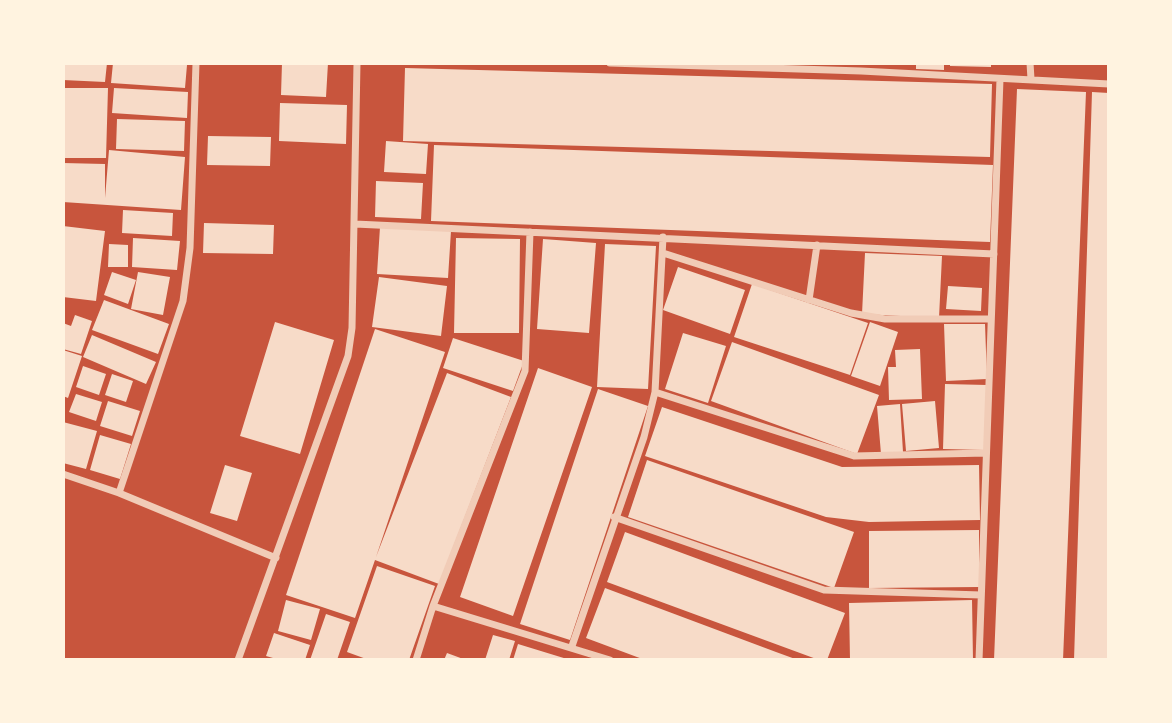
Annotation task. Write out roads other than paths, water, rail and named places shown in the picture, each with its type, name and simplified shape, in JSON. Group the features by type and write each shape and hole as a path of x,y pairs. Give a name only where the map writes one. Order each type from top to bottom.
{"street":[{"path":"120,493 183,301 190,248 196,63"},
{"path":"238,660 348,356 352,328 357,63"},
{"path":"610,63 862,67 1000,79 1109,84"},
{"path":"1030,63 1031,79"},
{"path":"979,660 1000,79"},
{"path":"355,224 994,254"},
{"path":"416,660 433,606 525,371 530,232"},
{"path":"572,646 614,517 644,437 654,392 663,237"},
{"path":"809,300 817,245"},
{"path":"663,253 851,313 885,319 990,319"},
{"path":"654,392 854,456 986,453"},
{"path":"63,474 120,493 276,558"},
{"path":"614,517 824,590 981,595"},
{"path":"433,606 572,646 610,660"}]}
